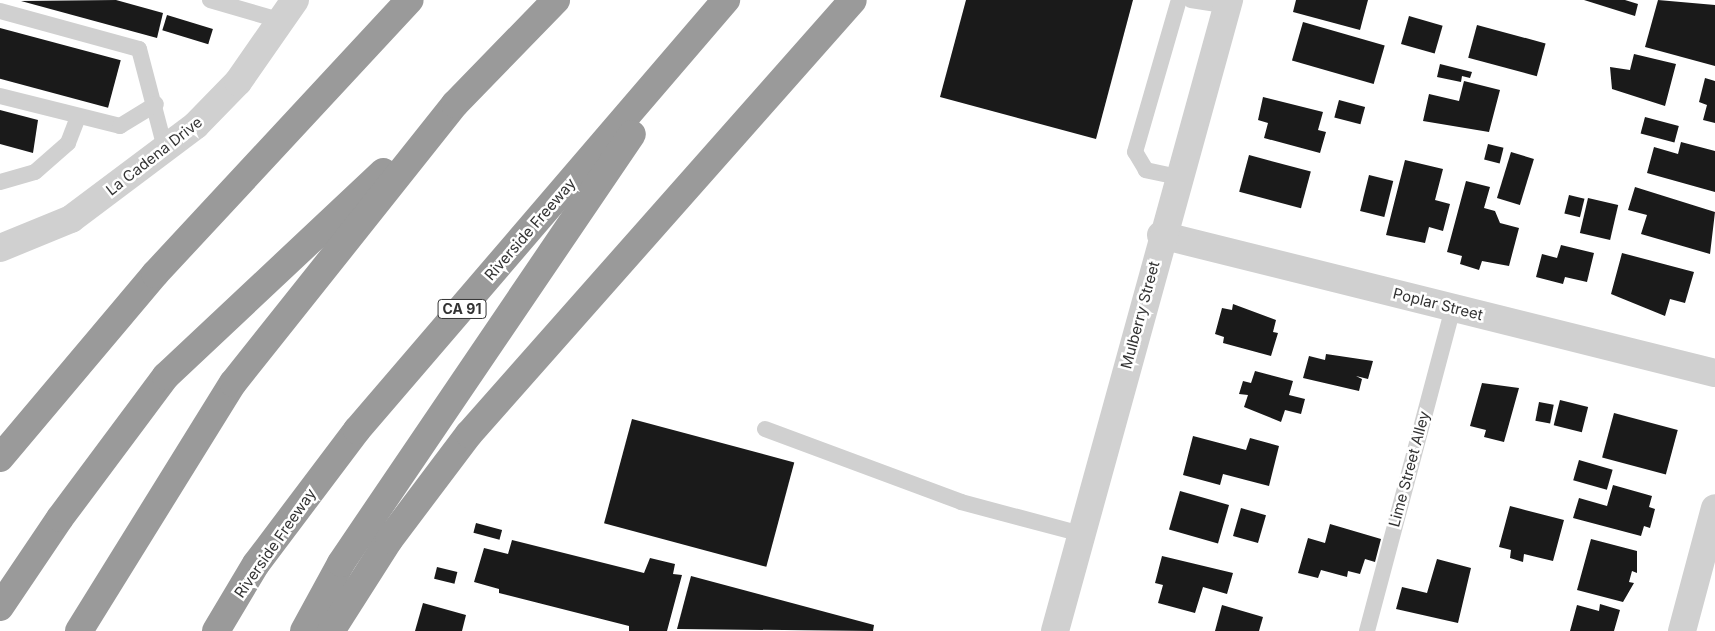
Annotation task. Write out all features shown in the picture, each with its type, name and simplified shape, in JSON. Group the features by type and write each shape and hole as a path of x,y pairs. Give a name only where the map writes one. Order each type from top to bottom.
{"highway":[{"path":"0,458 155,274 410,0"},
{"path":"0,607 60,518 166,376 455,104 556,0"},
{"path":"331,631 388,540 464,441 853,0"},
{"path":"304,631 347,555 719,8"},
{"name":"Riverside Freeway","path":"216,631 256,564 357,430 719,8"},
{"path":"79,631 233,383 455,104"}],"street":[{"name":"Mulberry Street","path":"1054,631 1161,235 1228,3"},
{"name":"La Cadena Drive","path":"0,248 71,219 196,125 238,82 289,10"},
{"name":"Poplar Street","path":"1161,235 1715,373"},
{"path":"1682,631 1715,508"}],"lane":[{"path":"210,0 289,10"},
{"path":"1178,177 1146,170 1135,152 1180,0"},
{"path":"1191,0 1228,3"},
{"path":"0,11 139,49 156,104 166,148"},
{"path":"0,96 120,126 156,104"},
{"path":"0,182 35,172 68,143 78,117"},
{"name":"Lime Street Alley","path":"1367,631 1453,308"},
{"path":"765,429 961,502 1081,534"}],"building":[{"path":"116,0 163,13 157,38 21,1"},
{"path":"966,0 1133,0 1096,139 940,97"},
{"path":"1296,0 1368,0 1360,30 1293,12"},
{"path":"1584,0 1625,0 1638,4 1635,16"},
{"path":"1658,0 1715,5 1715,66 1645,47"},
{"path":"167,15 213,29 208,44 162,30"},
{"path":"1409,16 1443,26 1435,54 1401,44"},
{"path":"1303,22 1385,45 1374,84 1292,60"},
{"path":"1477,25 1546,43 1537,76 1468,58"},
{"path":"0,28 121,60 108,108 0,79"},
{"path":"1634,54 1676,64 1665,106 1612,89 1610,67 1630,70"},
{"path":"1440,64 1472,72 1470,78 1462,76 1461,82 1437,77"},
{"path":"1705,78 1715,81 1715,123 1703,120 1707,105 1699,102"},
{"path":"1464,81 1500,90 1489,132 1423,121 1429,94 1459,101"},
{"path":"1263,97 1323,112 1318,130 1326,132 1320,153 1264,138 1268,123 1258,120"},
{"path":"1339,100 1365,107 1360,124 1334,117"},
{"path":"0,110 38,120 33,153 0,144"},
{"path":"1645,117 1679,126 1674,142 1641,133"},
{"path":"1681,142 1715,151 1715,192 1647,173 1654,147 1678,154"},
{"path":"1488,144 1504,148 1500,163 1484,160"},
{"path":"1511,152 1534,159 1520,205 1497,198"},
{"path":"1249,155 1311,172 1301,208 1239,192"},
{"path":"1405,160 1443,169 1435,200 1450,204 1443,231 1429,227 1425,243 1386,235"},
{"path":"1369,175 1393,181 1384,217 1360,211"},
{"path":"1466,181 1490,187 1484,208 1495,211 1500,223 1519,228 1509,266 1482,261 1479,270 1460,264 1462,256 1447,252"},
{"path":"1635,187 1715,212 1710,254 1641,234 1647,215 1628,210"},
{"path":"1569,195 1585,199 1580,217 1564,213"},
{"path":"1588,198 1618,205 1610,240 1580,233"},
{"path":"1561,245 1594,253 1587,282 1565,277 1563,284 1536,277 1542,254 1557,258"},
{"path":"1622,253 1694,272 1685,303 1670,299 1665,316 1611,294"},
{"path":"1233,304 1276,320 1273,332 1278,333 1271,356 1223,343 1224,337 1215,334 1222,308 1232,310"},
{"path":"1326,354 1373,361 1368,379 1356,376 1362,379 1359,391 1303,378 1309,356 1325,360"},
{"path":"1255,371 1293,381 1289,395 1305,399 1301,414 1285,410 1281,422 1244,407 1248,395 1239,394 1243,381 1251,383"},
{"path":"1482,383 1519,388 1504,442 1484,437 1486,430 1470,426"},
{"path":"1560,400 1588,407 1582,432 1554,425"},
{"path":"1539,402 1554,405 1550,424 1535,421"},
{"path":"1614,413 1678,430 1666,475 1602,457"},
{"path":"632,419 794,462 766,567 604,523"},
{"path":"1193,436 1246,450 1250,438 1279,446 1269,486 1223,474 1220,485 1183,475"},
{"path":"1579,460 1613,470 1607,490 1573,480"},
{"path":"1613,485 1652,496 1649,507 1655,509 1650,528 1644,526 1641,536 1573,518 1579,498 1607,506"},
{"path":"1180,491 1229,505 1218,544 1169,529"},
{"path":"1510,506 1564,520 1553,561 1524,554 1523,562 1510,558 1511,550 1499,547"},
{"path":"1241,508 1266,515 1258,543 1233,536"},
{"path":"476,523 502,530 499,540 473,533"},
{"path":"1330,524 1381,539 1375,562 1365,559 1360,574 1348,571 1347,577 1321,570 1318,578 1298,573 1308,538 1325,543"},
{"path":"1591,539 1637,551 1637,573 1632,571 1629,582 1634,583 1623,602 1577,590"},
{"path":"512,540 644,573 650,558 675,564 673,574 682,575 667,631 629,631 629,626 499,593 499,589 474,582 484,548 508,554"},
{"path":"1162,556 1233,573 1227,594 1203,587 1195,613 1158,603 1163,585 1155,583"},
{"path":"1437,559 1471,568 1458,623 1396,609 1402,587 1427,593"},
{"path":"437,567 457,572 454,584 434,579"},
{"path":"691,576 874,625 873,631 677,629"},
{"path":"423,603 466,615 462,631 415,631"},
{"path":"1600,604 1620,610 1614,631 1570,631 1577,605 1599,611"},
{"path":"1222,605 1263,617 1259,631 1215,631"}]}
